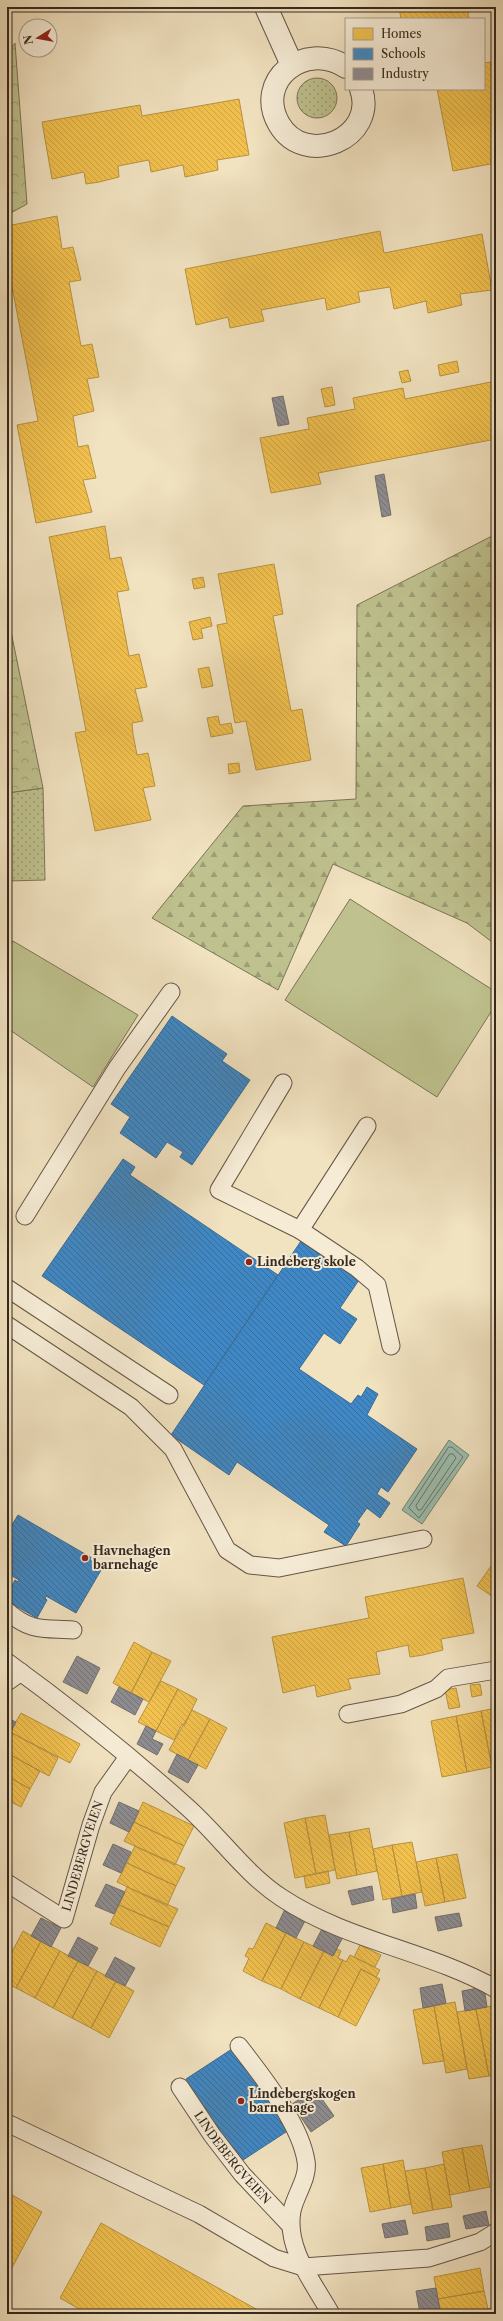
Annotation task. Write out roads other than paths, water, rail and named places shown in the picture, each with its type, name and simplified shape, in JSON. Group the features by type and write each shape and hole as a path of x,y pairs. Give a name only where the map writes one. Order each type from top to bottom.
{"street":[{"path":"266,7 292,64"},
{"path":"345,66 336,60 321,57 306,58 292,64 278,80 273,101 274,112 279,124 288,135 299,142 312,146 324,146 337,142 349,135 358,123 363,109 361,90"}],"lane":[{"path":"25,1216 117,1068 171,992"},
{"path":"283,1083 219,1190 300,1230 357,1268 377,1285 391,1346"},
{"path":"300,1230 367,1126"},
{"path":"7,1288 169,1395"},
{"path":"7,1325 131,1407 139,1414 177,1454 228,1550 250,1565 279,1568 423,1539"},
{"path":"7,1611 17,1620 32,1628 72,1630"},
{"path":"348,1714 401,1704 436,1690 448,1678 496,1670"},
{"path":"12,1672 101,1733 186,1807 260,1881 282,1898 313,1916 470,1974 496,1989"},
{"name":"LINDEBERGVEIEN","path":"7,1883 64,1919 91,1825 103,1792 128,1757"},
{"path":"239,2046 274,2093 299,2138 307,2162 303,2184 292,2210 290,2225 291,2238 303,2267 331,2314"},
{"name":"LINDEBERGVEIEN","path":"180,2087 212,2135 242,2174 290,2225"},
{"path":"7,2123 200,2214 274,2258 303,2267 428,2258 480,2242 496,2232"}],"water":[{"path":"449,1440 469,1455 422,1524 402,1510"}],"place":[{"name":"Lindeberg skole","path":"249,1262"},
{"name":"Havnehagen barnehage","path":"85,1558"},
{"name":"Lindebergskogen barnehage","path":"241,2101"}]}
